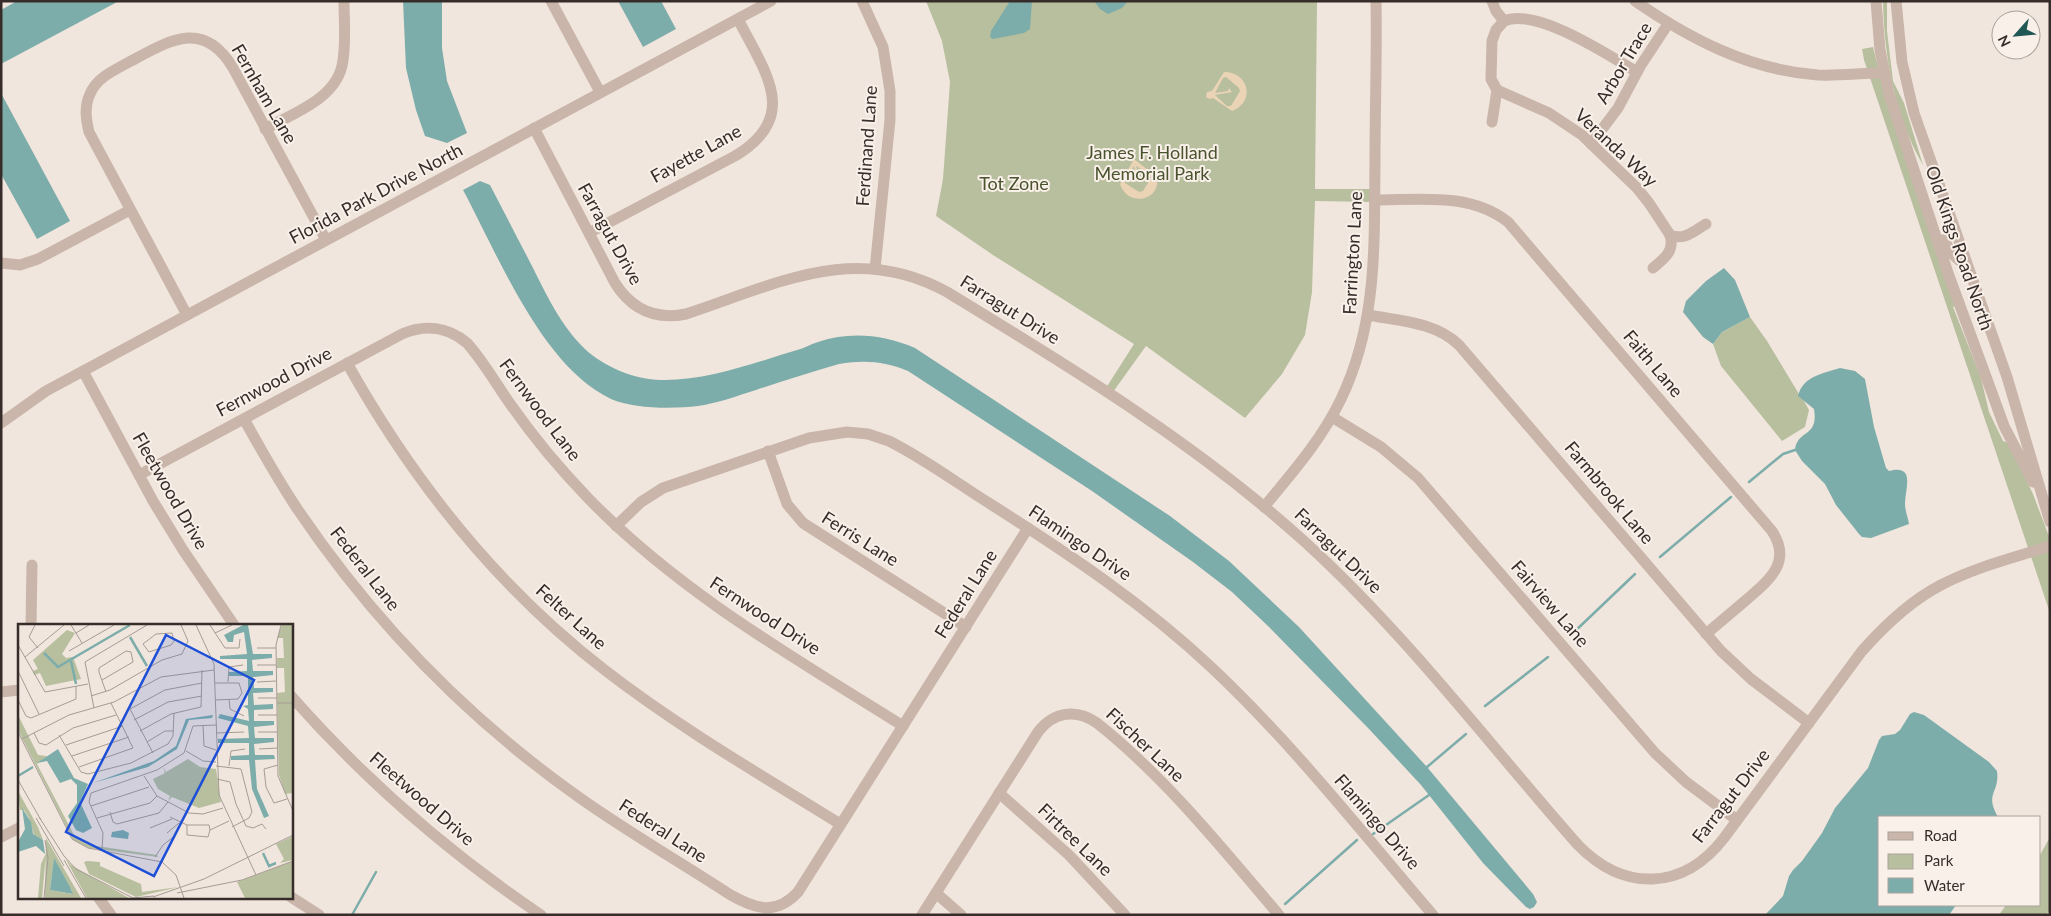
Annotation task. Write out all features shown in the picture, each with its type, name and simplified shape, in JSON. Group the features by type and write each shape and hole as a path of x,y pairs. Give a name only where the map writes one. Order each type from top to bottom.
{"street":[{"path":"265,129 323,96 337,80 343,61 344,1"},
{"path":"551,1 600,92"},
{"name":"Florida Park Drive North","path":"1,423 46,391 772,1"},
{"name":"Ferdinand Lane","path":"862,1 883,47 890,91 890,120 875,268"},
{"name":"Farrington Lane","path":"1264,507 1310,450 1332,417 1356,361 1368,315 1374,256 1376,1"},
{"path":"1492,1 1496,11 1504,21"},
{"path":"1635,1 1668,24 1719,51 1770,67 1819,75 1884,73"},
{"name":"Old Kings Road North","path":"1876,1 1884,73 1948,273 2004,426 2041,496"},
{"name":"Old Kings Road North","path":"1896,1 1900,48 1908,88 1923,139 2007,377 2050,522"},
{"path":"1492,122 1497,90 1491,80 1492,41 1496,30 1504,21 1513,18 1523,18 1556,28 1578,38 1637,72"},
{"name":"Fayette Lane","path":"589,233 735,156 760,137 769,120 773,95 769,80 738,20"},
{"name":"Arbor Trace","path":"1591,144 1618,108 1637,72 1668,24"},
{"name":"Fernham Lane","path":"187,315 89,132 86,109 90,94 105,76 172,40 189,37 200,39 215,46 228,59 326,240"},
{"name":"Veranda Way","path":"1497,90 1549,113 1566,123 1591,144 1644,196 1670,235"},
{"name":"Farragut Drive","path":"534,128 615,284 624,296 639,309 669,317 686,314 820,271 875,268 898,273 923,280 954,296 1154,422 1264,507 1321,557 1384,619 1578,845 1600,865 1616,873 1637,878 1659,878 1679,874 1693,868 1710,855 1862,651 1887,624 1906,608 1942,585 1962,576 2050,546"},
{"path":"1915,172 1926,180 1948,251 1967,266"},
{"name":"Faith Lane","path":"1374,200 1465,202 1488,210 1508,222 1766,524 1775,536 1779,547 1780,559 1775,572 1763,585 1706,634"},
{"path":"1,263 20,265 38,259 130,210"},
{"path":"1670,235 1678,238 1685,237 1706,224"},
{"path":"1653,268 1670,250 1672,243 1670,235"},
{"name":"Farmbrook Lane","path":"1368,315 1429,327 1444,333 1460,345 1730,660 1751,679 1809,723"},
{"name":"Fernwood Drive","path":"139,476 347,363 408,332 429,328"},
{"name":"Fernwood Lane","path":"429,328 450,332 467,343 542,445 573,482 616,526"},
{"name":"Felter Lane","path":"347,363 395,444 443,509 494,568 539,614 604,670 644,698 840,824"},
{"name":"Fleetwood Drive","path":"83,371 139,476 183,550 233,624"},
{"name":"Fairview Lane","path":"1332,417 1385,450 1418,478 1655,753 1686,782 1737,820"},
{"name":"Federal Lane","path":"244,419 303,517 352,583 428,669 471,710 531,761 581,799 729,894 747,904 762,909 776,908 796,895 1028,528"},
{"name":"Flamingo Drive","path":"616,526 641,502 663,488 809,438 829,433 854,432 879,437 907,451 1085,565 1124,594 1210,666 1282,738 1433,915"},
{"name":"Ferris Lane","path":"768,452 783,496 792,511 803,523 966,627"},
{"name":"Fernwood Drive","path":"616,526 658,562 718,608 903,726"},
{"path":"31,624 32,565"},
{"path":"1,692 18,690"},
{"name":"Fleetwood Drive","path":"292,697 338,747 404,810 473,867 541,915"},
{"name":"Fischer Lane","path":"922,915 1038,732 1047,722 1062,714 1071,713 1086,716 1113,736 1177,798 1279,915"},
{"name":"Firtree Lane","path":"999,793 1069,855 1125,915"},
{"path":"1,837 18,828"},
{"path":"936,892 961,915"},
{"path":"99,898 111,915"},
{"path":"292,898 319,915"}],"green space":[{"name":"James F. Holland Memorial Park","path":"926,1 1317,1 1315,189 1370,189 1370,202 1315,201 1312,292 1305,335 1282,374 1245,418 1146,346 1113,392 1106,388 1134,344 993,255 936,216 943,179 950,82 942,41"},
{"path":"1883,1 1887,1 1887,31 1893,81 1904,103 1923,165 1913,146 1898,107 1889,65 1886,44"},
{"path":"1873,47 1885,94 1955,306 1953,307 1981,378 1989,412 2003,441 2008,443 2033,494 2050,539 2050,613 1864,60 1862,49"},
{"path":"1750,317 1809,410 1805,427 1782,441 1721,366 1713,344 1722,332"},
{"path":"2050,837 2049,911 2046,915 1999,915 2005,906 2041,906 2041,853"}],"sand":[{"path":"1224,72 1233,73 1244,82 1247,95 1240,107 1232,111 1213,98 1206,97 1207,92 1212,91","holes":["1226,77 1240,91 1231,106 1227,106 1215,95 1232,92 1229,88 1228,91 1215,93 1223,78"]},
{"path":"1134,159 1157,177 1157,185 1154,192 1143,198 1129,196 1120,184","holes":["1134,166 1137,182 1140,181 1136,166 1150,174 1151,178 1143,191 1139,192 1125,183"]}],"water":[{"path":"17,1 119,1 1,64 1,10"},
{"path":"403,1 442,1 442,48 447,81 467,133 447,143 425,136 416,110 406,68"},
{"path":"618,1 661,1 676,29 643,47"},
{"path":"1010,1 1032,1 1030,29 1024,33 993,39 990,37 991,31"},
{"path":"1094,1 1128,1 1122,8 1108,14 1100,9"},
{"path":"1,93 70,221 37,239 1,174"},
{"path":"480,181 490,185 561,320 585,349 601,361 620,371 641,378 678,380 730,370 843,336 879,337 891,340 915,348 1170,516 1229,561 1299,627 1427,767 1533,894 1537,902 1534,907 1530,909 1526,907 1483,863 1421,785 1369,729 1232,592 1193,562 1092,491 908,371 874,362 839,364 720,401 677,408 630,405 611,399 586,383 564,362 543,336 507,276 463,190"},
{"path":"1724,268 1735,280 1750,317 1722,332 1713,344 1703,337 1683,312 1686,301 1706,281"},
{"path":"1840,368 1855,371 1865,379 1874,427 1886,468 1889,471 1903,471 1907,479 1905,509 1909,524 1871,538 1862,537 1859,534 1836,505 1825,484 1802,461 1795,450 1800,439 1811,429 1815,418 1814,409 1798,396 1801,389 1804,384 1814,377"},
{"path":"1914,712 1924,715 1989,762 1997,771 1992,803 1998,816 1878,816 1878,906 1955,906 1949,915 1765,915 1783,896 1789,876 1822,833 1835,808 1868,768 1879,740 1882,736 1895,734 1900,730 1910,714"}],"waterway":[{"path":"1749,482 1783,454 1795,450"},
{"path":"1660,557 1731,497"},
{"path":"1572,634 1635,574"},
{"path":"1485,706 1548,657"},
{"path":"1427,767 1466,734"},
{"path":"1373,834 1429,795"},
{"path":"1285,904 1357,840"},
{"path":"352,915 376,872"}],"park label":[{"name":"Tot Zone","path":"1014,184"}]}
